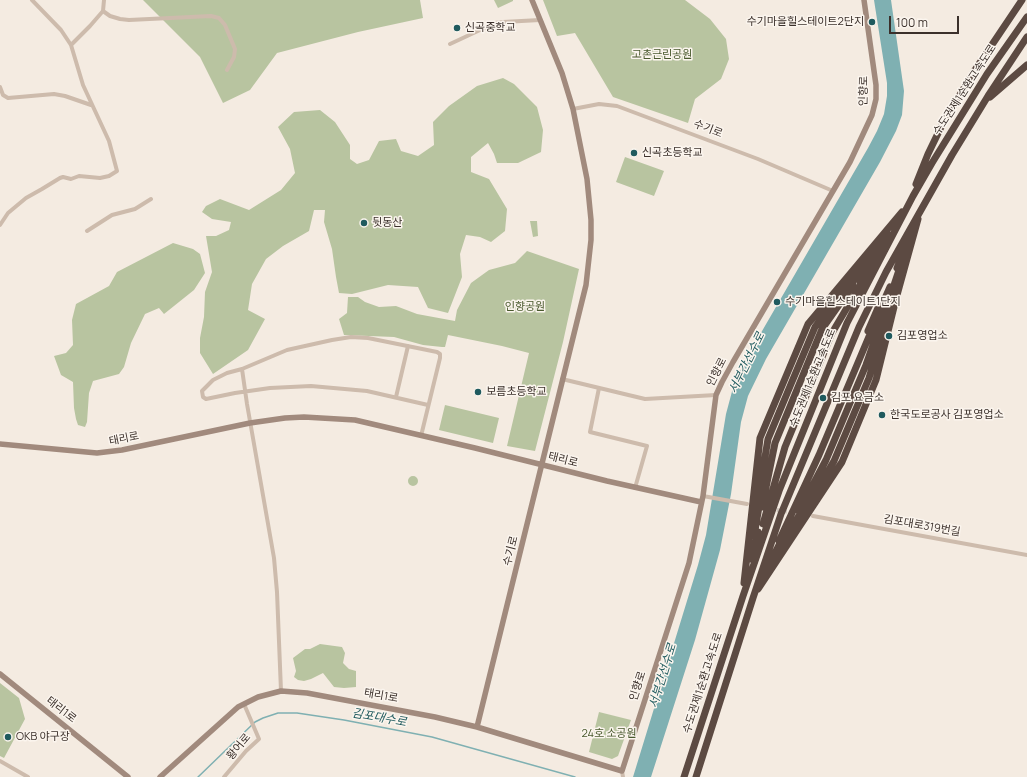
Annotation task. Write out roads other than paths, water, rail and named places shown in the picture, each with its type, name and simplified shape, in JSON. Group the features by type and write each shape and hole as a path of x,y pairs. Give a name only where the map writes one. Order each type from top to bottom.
{"highway":[{"path":"1006,26 1017,0"},
{"path":"743,596 785,447 832,334 910,203 928,154 972,73 1006,26 1022,0"},
{"name":"수도권제1순환고속도로","path":"684,777 779,491 847,323 910,203 958,118 1027,17"},
{"name":"수도권제1순환고속도로","path":"696,777 753,598 790,491 859,327 876,291 922,208 984,102 1027,37"},
{"path":"1003,74 1027,44"},
{"path":"984,102 1027,65"},
{"path":"743,596 760,438 808,324 910,203"},
{"path":"743,596 771,441 816,335 819,328 910,203"},
{"path":"753,598 842,462 876,380 897,295 922,208"},
{"path":"753,598 831,459 865,376 922,208"},
{"path":"753,598 922,208"}],"street":[{"path":"0,225 8,213 22,201 60,178 71,179 79,176 100,178 109,176 117,171 107,135 91,105 83,85 71,45 61,30 32,0"},
{"path":"71,45 103,11 104,0"},
{"name":"수기로","path":"477,727 586,285 591,240 591,220 587,179 572,109 562,74 532,0"},
{"name":"인향로","path":"623,774 689,563 703,496 716,395 730,368 833,191 866,130 874,107 876,85 864,0"},
{"path":"103,11 110,16 129,20 211,16 219,18 227,29 235,49 234,57 227,70"},
{"path":"450,44 495,23 540,20"},
{"path":"0,87 3,95 8,98 54,94 65,96 91,105"},
{"name":"수기로","path":"572,109 599,104 617,106 751,156 833,191"},
{"path":"87,231 112,214 136,209 151,199"},
{"path":"421,436 440,356 437,352 368,338 344,338 287,350 242,370 227,373 213,380 202,393 203,397 206,399 245,391 271,388 318,387 359,390 428,405"},
{"path":"396,397 408,346"},
{"path":"242,370 274,558 277,592 281,692"},
{"path":"562,379 645,399 716,395"},
{"path":"599,388 590,432 647,446 635,488"},
{"name":"태리로","path":"0,444 98,453 122,450 250,423 285,418 324,418 367,423 635,488 701,502"},
{"path":"703,496 747,504"},
{"name":"김포대로319번길","path":"813,516 1027,554"},
{"name":"태리1로","path":"0,674 128,777"},
{"name":"태리1로","path":"160,777 245,706 258,697 281,692 307,693 396,709 477,727 623,774"},
{"name":"황어로","path":"224,777 246,751 260,739 245,706"},
{"path":"0,761 28,777"}],"water":[{"name":"서부간선수로","path":"874,0 891,0 904,91 902,115 896,131 880,162 766,359 748,396 741,422 731,494 720,550 695,640 651,777 633,777 706,535 726,414 734,384 747,357 868,148 884,114 887,96 887,83"}],"waterway":[{"name":"김포대수로","path":"198,777 255,722 278,713 297,713 344,720 432,737 575,777"}],"tunnel":[{"path":"771,509 794,513"}],"place":[{"name":"수기마을힐스테이트2단지","path":"872,22"},
{"name":"신곡중학교","path":"457,28"},
{"name":"신곡초등학교","path":"634,153"},
{"name":"뒷동산","path":"364,223"},
{"name":"수기마을힐스테이트1단지","path":"777,302"},
{"name":"김포영업소","path":"889,336"},
{"name":"보름초등학교","path":"478,392"},
{"name":"김포 요금소","path":"823,398"},
{"name":"한국도로공사 김포영업소","path":"882,415"},
{"name":"OKB 야구장","path":"8,737"}],"park label":[{"name":"고촌근린공원","path":"662,55"},
{"name":"인향공원","path":"525,307"},
{"name":"24호 소공원","path":"609,734"}]}
